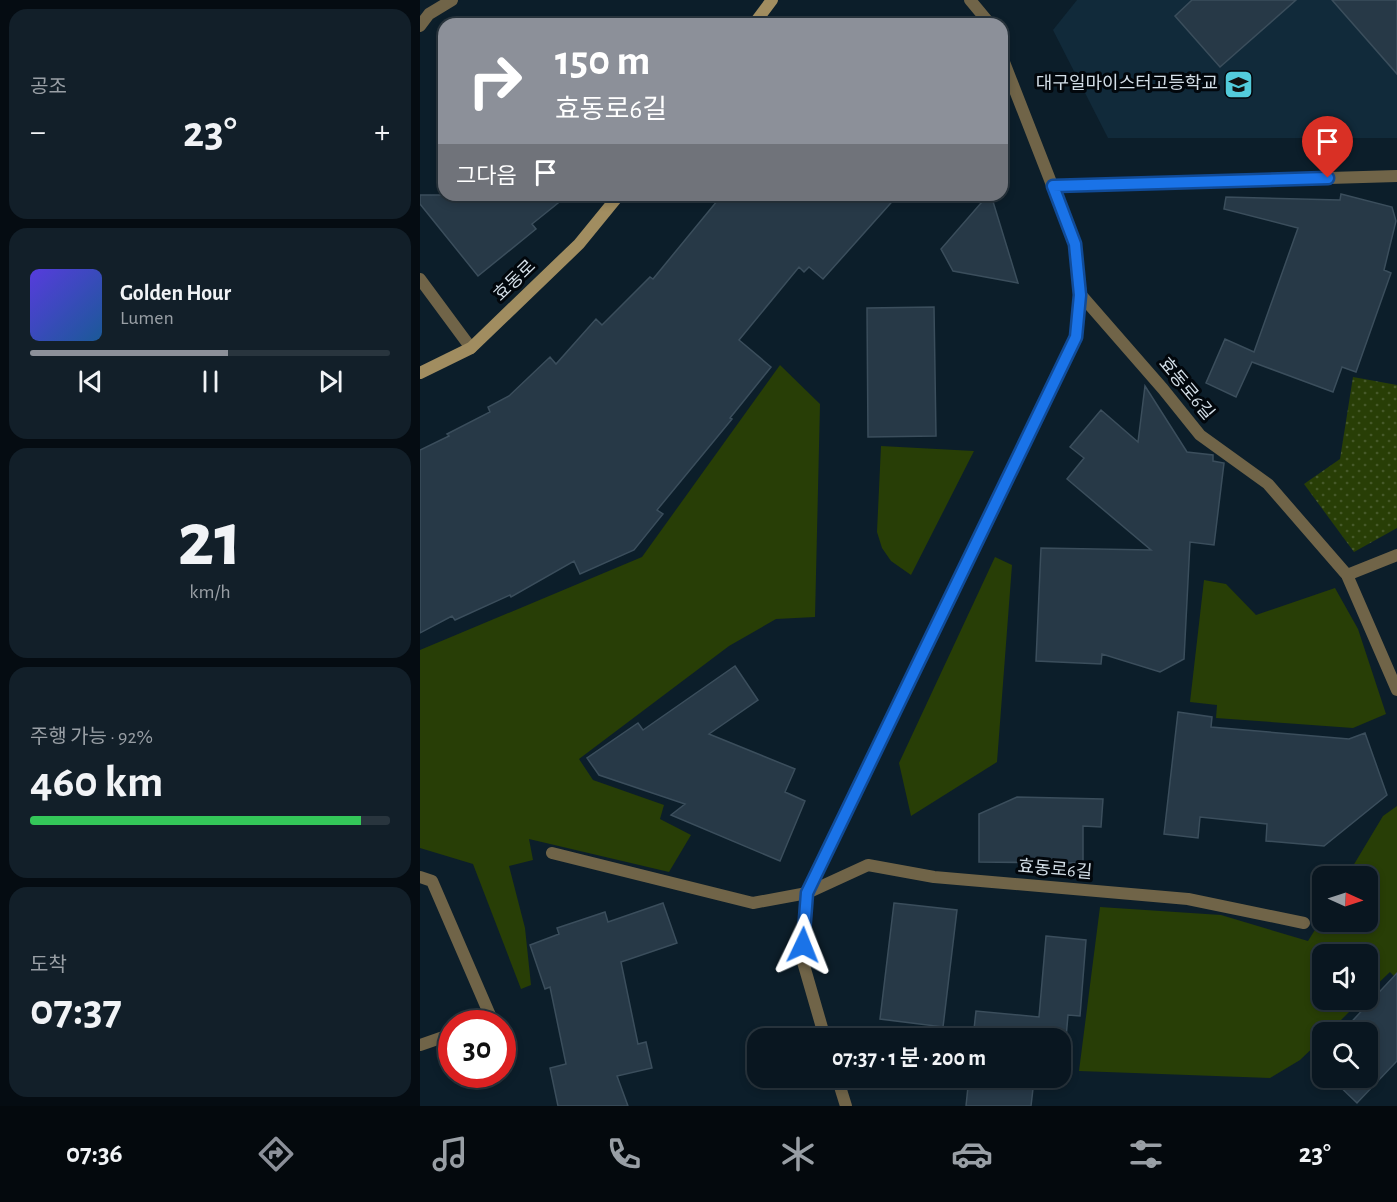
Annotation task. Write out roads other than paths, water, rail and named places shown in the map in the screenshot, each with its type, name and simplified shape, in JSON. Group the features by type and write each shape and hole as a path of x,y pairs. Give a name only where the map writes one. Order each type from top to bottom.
{"main road":[{"path":"758,18 772,0"},
{"name":"효동로","path":"420,373 471,348 579,244 614,201"}],"street":[{"path":"420,26 429,14 452,0"},
{"path":"969,0 985,18"},
{"path":"822,1028 803,962 807,893 1076,337 1080,295 1075,244 1008,72"},
{"path":"1053,186 1397,176"},
{"path":"420,279 471,348"},
{"name":"효동로6길","path":"1080,295 1163,389 1200,435 1268,483 1347,575 1397,690"},
{"path":"1347,575 1397,555"},
{"name":"효동로6길","path":"552,853 753,903 807,893 868,865 934,877 1188,899 1304,923"},
{"path":"420,877 432,881 488,1010"},
{"path":"420,1046 438,1039"},
{"path":"840,1088 846,1106"}],"place":[{"name":"대구일마이스터고등학교","path":"1239,84"}]}
